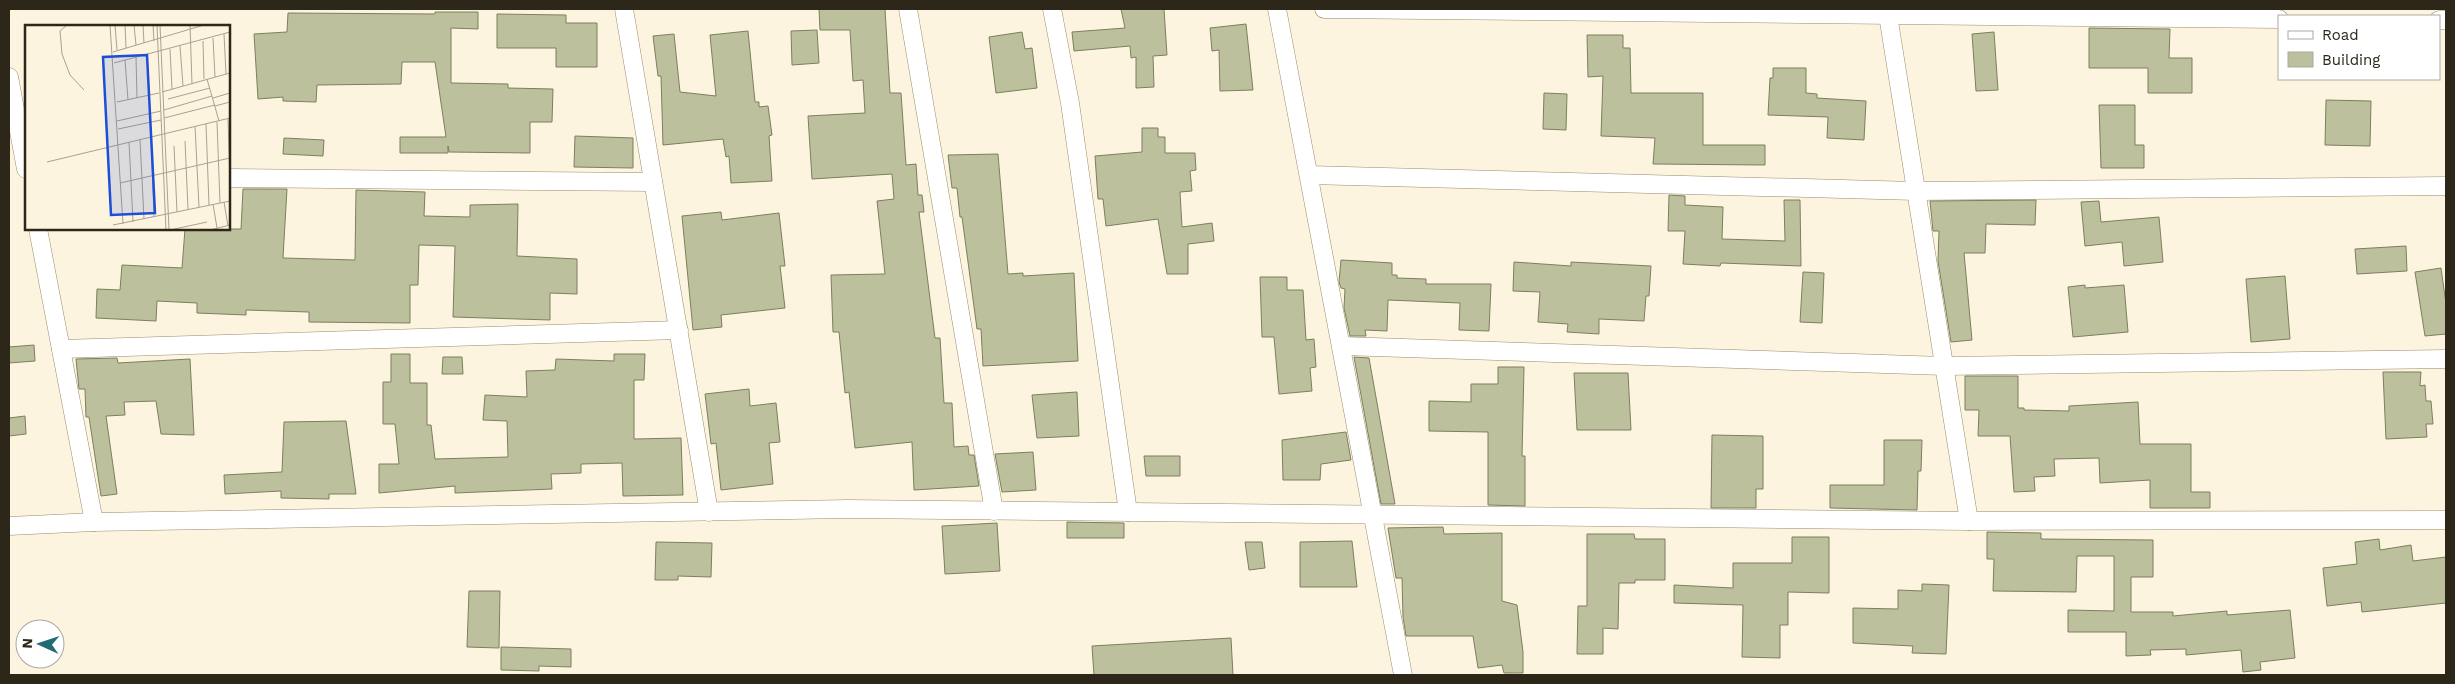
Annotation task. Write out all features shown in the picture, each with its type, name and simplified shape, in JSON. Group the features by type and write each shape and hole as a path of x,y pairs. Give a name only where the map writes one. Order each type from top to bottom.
{"street":[{"path":"624,9 709,512"},
{"path":"908,9 994,510"},
{"path":"1052,9 1070,104 1128,512"},
{"path":"1276,9 1342,346 1403,675"},
{"path":"1324,9 1887,12 2278,19"},
{"path":"1887,12 1969,521"},
{"path":"9,77 25,164"},
{"path":"1309,175 1916,191 2446,186"},
{"path":"230,178 653,182"},
{"path":"38,230 94,522"},
{"path":"61,349 679,330"},
{"path":"1342,346 1944,366 2446,359"},
{"path":"9,526 94,522 848,509 1969,521 2446,520"}],"building":[{"path":"819,9 885,9 890,93 901,93 906,165 916,164 918,195 922,195 924,212 919,212 935,338 940,338 944,403 952,403 954,447 968,446 969,455 974,455 979,486 914,490 912,442 855,448 849,392 845,393 839,332 833,332 831,275 885,274 877,201 894,199 892,174 812,179 808,116 865,113 863,80 853,81 850,30 820,30"},
{"path":"1121,9 1164,9 1167,55 1153,56 1154,87 1136,88 1136,57 1131,58 1130,46 1074,51 1072,32 1125,28"},
{"path":"435,12 478,12 478,29 451,28 451,83 508,84 508,88 553,89 552,122 530,122 530,153 449,152 448,146 448,153 400,153 400,137 446,137 435,62 402,62 401,84 317,85 316,102 283,101 283,97 258,99 254,34 287,32 288,13 435,14"},
{"path":"497,14 566,15 566,23 597,23 597,67 556,67 556,48 497,48"},
{"path":"1246,24 1253,90 1220,91 1219,50 1212,51 1210,28"},
{"path":"2089,28 2170,29 2169,58 2192,58 2192,93 2148,93 2148,68 2089,68"},
{"path":"817,30 819,63 792,65 791,31"},
{"path":"748,31 755,102 759,102 759,107 768,106 772,135 769,136 772,181 731,183 729,156 726,157 723,139 663,145 661,76 658,76 653,36 674,34 680,92 716,96 710,35"},
{"path":"1022,32 1025,49 1032,48 1037,88 996,93 989,37"},
{"path":"1994,32 1998,90 1976,91 1972,34"},
{"path":"1587,35 1623,35 1623,48 1630,48 1631,93 1703,93 1703,145 1765,145 1765,165 1653,164 1655,138 1601,136 1603,76 1588,77"},
{"path":"1773,68 1806,68 1806,93 1817,94 1817,98 1866,101 1864,140 1827,138 1828,117 1768,115 1770,78 1773,78"},
{"path":"1544,93 1567,94 1566,130 1543,129"},
{"path":"2326,100 2371,101 2370,146 2325,145"},
{"path":"2099,105 2135,105 2135,145 2144,145 2144,168 2101,168"},
{"path":"1142,128 1158,128 1158,137 1165,137 1165,153 1195,153 1196,170 1190,171 1192,191 1180,192 1182,227 1212,223 1214,241 1188,244 1188,274 1167,274 1158,219 1106,226 1103,199 1098,199 1095,156 1142,152"},
{"path":"575,136 633,138 633,168 574,167"},
{"path":"284,138 324,140 323,156 283,154"},
{"path":"998,154 1008,274 1023,273 1023,276 1074,273 1078,361 983,366 981,329 977,329 962,217 960,217 957,188 952,188 948,155"},
{"path":"243,189 287,189 283,258 355,260 356,190 425,192 424,216 470,217 470,205 518,204 517,256 577,259 577,294 550,293 550,320 453,317 455,246 419,245 418,285 410,285 410,323 309,322 309,312 246,310 246,315 197,313 197,303 157,301 156,321 96,318 97,289 120,290 122,265 182,268 185,230 241,229"},
{"path":"1669,195 1685,196 1685,205 1723,207 1722,239 1785,241 1784,200 1800,200 1801,266 1721,263 1720,266 1683,264 1685,231 1668,231"},
{"path":"2036,200 2035,225 1986,224 1985,253 1964,253 1972,340 1951,342 1938,261 1939,231 1933,231 1930,201"},
{"path":"2099,201 2101,222 2159,217 2163,262 2124,266 2122,242 2085,246 2081,202"},
{"path":"721,212 722,220 779,213 785,266 780,266 785,308 721,315 722,327 693,330 682,216"},
{"path":"2406,246 2407,271 2357,274 2355,249"},
{"path":"1341,260 1392,263 1392,275 1397,275 1397,278 1426,279 1426,284 1491,284 1489,331 1459,330 1460,303 1388,300 1387,331 1365,330 1366,336 1350,336 1344,308 1345,289 1341,288 1339,282"},
{"path":"1514,262 1571,266 1571,262 1651,266 1649,296 1646,296 1644,321 1599,319 1599,334 1567,332 1568,324 1538,322 1540,292 1513,291"},
{"path":"2441,268 2446,304 2446,334 2425,336 2415,272"},
{"path":"1803,272 1824,273 1822,323 1800,322"},
{"path":"2285,276 2290,339 2251,342 2246,279"},
{"path":"1260,277 1287,277 1287,290 1303,290 1306,340 1314,339 1316,367 1310,368 1312,391 1279,394 1274,337 1262,337"},
{"path":"2085,285 2085,288 2124,285 2128,332 2073,337 2068,287"},
{"path":"34,345 35,361 9,363 9,347"},
{"path":"391,354 410,354 410,383 427,383 427,425 431,425 435,459 508,457 507,421 483,420 485,395 527,397 526,371 555,370 556,359 614,361 614,354 645,354 644,380 634,380 634,439 681,438 683,495 623,496 622,463 581,464 581,473 551,474 552,489 455,493 455,486 379,493 379,464 399,464 395,424 383,424 383,382 391,382"},
{"path":"443,357 462,357 463,374 442,374"},
{"path":"1354,357 1369,358 1395,504 1381,504"},
{"path":"117,358 118,363 190,359 194,435 161,434 156,401 124,402 125,415 106,416 117,494 101,496 89,417 86,417 85,389 79,389 76,359"},
{"path":"1498,367 1524,367 1522,456 1525,456 1525,506 1488,505 1488,432 1429,431 1429,401 1471,402 1471,384 1498,384"},
{"path":"2383,372 2421,372 2420,386 2425,385 2426,401 2431,401 2433,424 2426,424 2427,437 2386,439"},
{"path":"1574,373 1628,373 1631,430 1577,430"},
{"path":"1965,376 2018,376 2018,408 2024,408 2024,410 2069,411 2069,406 2138,402 2140,444 2191,444 2191,492 2210,492 2210,508 2150,508 2150,480 2100,483 2099,458 2054,459 2055,476 2034,477 2035,491 2014,492 2010,436 1978,436 1979,410 1965,410"},
{"path":"749,389 750,406 776,403 780,442 769,443 773,484 721,490 716,443 711,444 705,394"},
{"path":"1077,392 1079,436 1037,438 1032,395"},
{"path":"25,416 26,434 9,436 9,418"},
{"path":"346,421 356,494 329,494 329,499 281,498 281,491 225,494 224,475 282,472 284,422"},
{"path":"1346,432 1351,460 1321,464 1320,480 1283,480 1282,440"},
{"path":"1712,435 1763,436 1763,489 1756,489 1756,508 1711,508"},
{"path":"1884,440 1922,440 1921,471 1918,471 1917,510 1830,508 1830,485 1884,485"},
{"path":"1033,452 1036,490 1002,492 995,454"},
{"path":"1144,456 1180,456 1180,476 1146,476"},
{"path":"1067,522 1124,523 1124,538 1067,538"},
{"path":"997,523 1000,571 945,574 942,526"},
{"path":"1443,527 1444,534 1502,533 1502,601 1517,605 1523,652 1523,673 1504,673 1502,665 1478,668 1473,636 1406,636 1403,617 1402,578 1396,578 1388,528"},
{"path":"1987,532 2041,533 2041,539 2153,540 2153,577 2131,577 2131,612 2173,612 2173,616 2227,611 2227,615 2290,610 2295,658 2260,662 2261,670 2243,672 2241,650 2186,655 2186,649 2150,650 2151,655 2126,656 2126,632 2068,632 2068,610 2114,611 2114,556 2077,556 2076,592 1993,591 1994,559 1987,559"},
{"path":"1587,534 1634,534 1635,539 1665,539 1665,580 1635,580 1635,583 1619,583 1618,629 1603,628 1603,654 1577,654 1578,606 1587,606"},
{"path":"1792,537 1829,537 1829,593 1788,592 1788,625 1780,625 1780,658 1742,657 1743,605 1674,603 1674,585 1733,588 1733,563 1792,563"},
{"path":"2379,539 2380,550 2411,545 2413,561 2446,557 2446,603 2362,612 2361,602 2327,606 2323,568 2357,564 2355,542"},
{"path":"1352,541 1357,587 1300,587 1300,542"},
{"path":"656,542 712,543 711,577 678,576 678,580 655,580"},
{"path":"1245,542 1262,542 1265,568 1249,570"},
{"path":"1922,584 1949,585 1946,654 1912,653 1913,646 1853,643 1853,608 1898,609 1898,590 1922,591"},
{"path":"469,591 500,591 499,648 467,647"},
{"path":"1231,638 1233,675 1094,675 1092,646"},
{"path":"501,647 571,649 571,667 539,666 539,671 501,670"}]}
